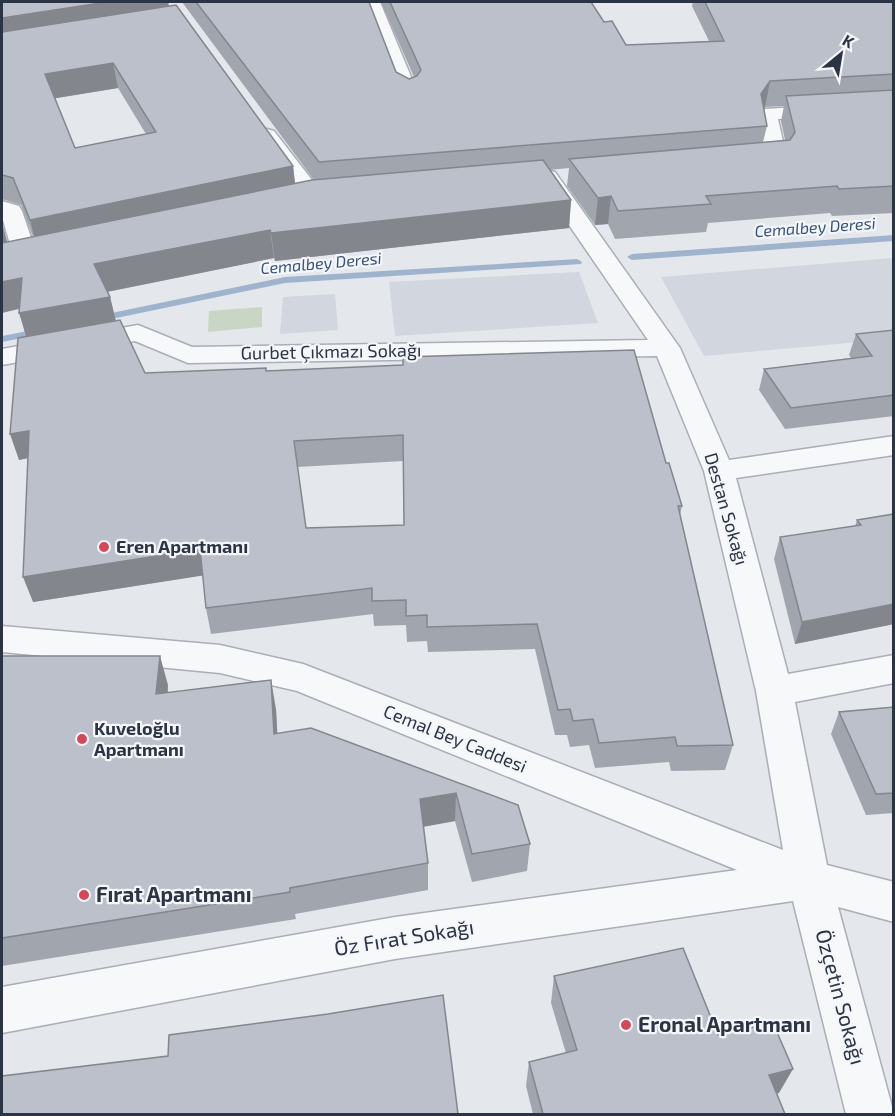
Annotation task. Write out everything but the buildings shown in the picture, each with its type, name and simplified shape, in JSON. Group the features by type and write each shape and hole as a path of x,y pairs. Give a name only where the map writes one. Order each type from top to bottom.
{"street":[{"path":"372,2 409,96"},
{"path":"730,163 776,159 768,119 772,113 894,107"},
{"path":"258,123 326,197 291,203"},
{"name":"Destan Sokağı","path":"546,177 667,348 719,471 774,691 809,880"},
{"path":"2,208 11,211 27,261"},
{"path":"2,265 50,256"},
{"name":"Gurbet Çıkmazı Sokağı","path":"2,357 138,333 188,354 667,348"},
{"path":"719,471 894,445"},
{"name":"Cemal Bey Caddesi","path":"2,639 220,659 303,678 809,880 894,902"},
{"path":"774,691 894,669"},
{"name":"Öz Fırat Sokağı","path":"2,1010 395,938 809,880"},
{"name":"Özçetin Sokağı","path":"809,880 870,1114"}],"shaded area":[{"path":"893,258 893,339 704,356 661,277"},
{"path":"579,272 598,323 395,336 389,282"},
{"path":"335,294 338,330 280,334 283,297"}],"green space":[{"path":"262,307 262,327 208,332 209,311"}],"waterway":[{"name":"Cemalbey Deresi","path":"632,257 894,238"},
{"name":"Cemalbey Deresi","path":"97,319 285,280 577,262"},
{"name":"Cemalbey Deresi","path":"2,339 43,331"}],"place":[{"name":"Eren Apartmanı","path":"104,547"},
{"name":"Kuveloğlu Apartmanı","path":"82,739"},
{"name":"Fırat Apartmanı","path":"84,895"},
{"name":"Eronal Apartmanı","path":"626,1025"}]}
